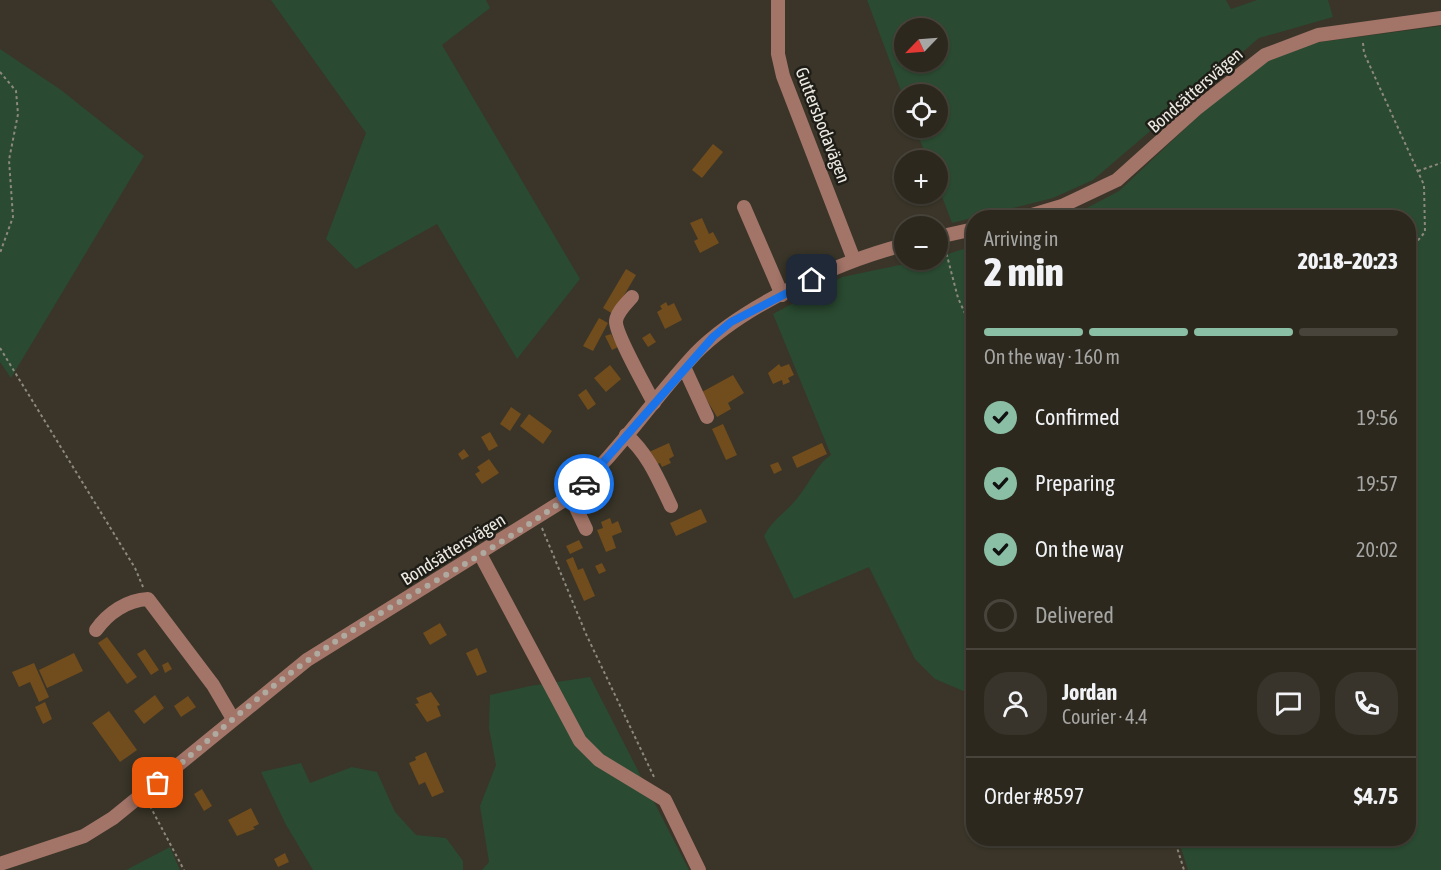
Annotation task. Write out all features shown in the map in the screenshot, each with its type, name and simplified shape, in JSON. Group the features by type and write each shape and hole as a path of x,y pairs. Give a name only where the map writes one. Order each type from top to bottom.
{"street":[{"name":"Guttersbodavägen","path":"778,0 778,54 783,76 854,260"},
{"name":"Bondsättersvägen","path":"1049,210 1117,180 1212,95 1265,55 1318,35 1441,18"},
{"path":"744,207 782,295"},
{"path":"948,235 966,232"},
{"name":"Bondsättersvägen","path":"0,864 84,836 145,794 233,718 307,660 480,554 570,495 588,480 684,367 731,322 854,260 894,248"},
{"path":"632,297 622,308 616,321 617,328 654,403"},
{"path":"684,367 707,417"},
{"path":"626,435 637,444 649,462 671,506"},
{"path":"570,495 586,529"},
{"path":"480,554 580,741 600,760 665,800 699,870"},
{"path":"96,630 104,618 120,608 136,600 148,599 213,685 233,718"}],"path":[{"path":"1360,28 1364,53 1418,171 1425,194 1425,232 1416,243"},
{"path":"0,72 16,91 18,114 9,160 13,217 0,253"},
{"path":"1418,171 1441,163"},
{"path":"948,267 966,313"},
{"path":"0,348 81,484 135,568 148,599"},
{"path":"537,517 586,634 655,780"},
{"path":"145,794 184,870"},
{"path":"1176,846 1184,870"}],"green space":[{"path":"271,0 486,0 490,8 442,45 580,279 517,359 437,224 356,269 326,239 366,133"},
{"path":"867,0 1226,0 1231,9 1257,0 1328,0 1333,17 1259,38 1093,180 1053,198 1005,210 966,210 966,220 952,223 945,204 948,204 948,150 924,150 919,138 948,138 948,84 898,84"},
{"path":"1441,26 1441,870 1188,870 1180,846 1416,846 1416,210 1083,210 1119,191 1211,104 1267,59 1320,42"},
{"path":"0,49 61,90 144,156 11,378 0,362"},
{"path":"966,248 966,692 935,679 915,659 869,567 794,599 764,536 771,525 799,496 821,464 831,455 773,314 842,277 894,266 894,270 948,270 948,254"},
{"path":"590,677 689,870 482,870 489,862 480,806 496,765 489,728 490,695"},
{"path":"301,763 310,783 352,767 377,772 395,812 416,835 446,838 463,861 463,870 313,870 285,823 261,772"},
{"path":"170,847 180,870 126,870"}],"building":[{"path":"713,144 723,152 702,178 692,170"},
{"path":"702,218 709,234 713,232 719,243 700,253 694,241 698,239 690,223"},
{"path":"626,269 636,275 613,314 603,308"},
{"path":"666,302 668,306 674,303 682,320 665,329 657,312"},
{"path":"599,318 608,323 593,351 583,346"},
{"path":"650,333 656,342 648,347 642,338"},
{"path":"611,334 618,347 612,350 605,336"},
{"path":"779,364 781,367 789,364 794,375 788,378 790,382 783,385 782,380 773,384 768,373"},
{"path":"610,365 621,379 606,392 594,378"},
{"path":"733,375 744,393 728,403 731,409 717,417 702,392"},
{"path":"586,389 596,404 588,410 578,395"},
{"path":"511,407 521,414 510,431 500,424"},
{"path":"529,414 552,431 543,444 520,426"},
{"path":"723,424 737,455 726,460 712,429"},
{"path":"490,432 498,446 489,451 481,437"},
{"path":"669,443 674,456 669,459 671,463 662,467 660,463 655,465 649,452"},
{"path":"822,443 827,454 797,468 792,457"},
{"path":"464,449 469,456 462,460 458,454"},
{"path":"489,459 499,473 482,484 475,474 480,471 477,467"},
{"path":"778,462 782,470 774,474 770,465"},
{"path":"701,509 707,522 676,536 670,523"},
{"path":"610,518 612,524 618,521 622,532 612,536 616,548 606,552 597,530 603,528 601,522"},
{"path":"579,540 583,548 570,554 566,546"},
{"path":"573,557 578,570 583,568 595,596 584,601 566,560"},
{"path":"602,563 606,571 599,574 595,566"},
{"path":"440,623 447,635 430,645 423,633"},
{"path":"107,637 137,677 127,684 98,643"},
{"path":"477,648 487,672 477,676 466,653"},
{"path":"145,649 159,670 151,675 137,654"},
{"path":"74,653 83,671 47,688 39,670"},
{"path":"168,662 172,669 165,673 162,665"},
{"path":"34,663 49,697 39,702 30,682 19,687 12,672"},
{"path":"431,692 440,705 437,706 441,716 427,722 415,704 419,703 416,698"},
{"path":"155,695 164,708 144,724 134,711"},
{"path":"188,696 196,707 181,717 174,706"},
{"path":"45,702 52,719 43,724 35,707"},
{"path":"109,711 137,750 120,762 92,723"},
{"path":"426,752 444,792 432,797 425,782 419,785 409,763"},
{"path":"202,789 212,806 204,811 194,794"},
{"path":"251,808 259,824 253,827 255,829 237,836 228,820"},
{"path":"285,853 289,862 278,867 274,859"}],"way so far":[{"path":"158,783 233,718 307,660 480,554 566,499 584,484"}],"route":[{"path":"584,484 696,353 713,337 731,322 812,280"}]}
